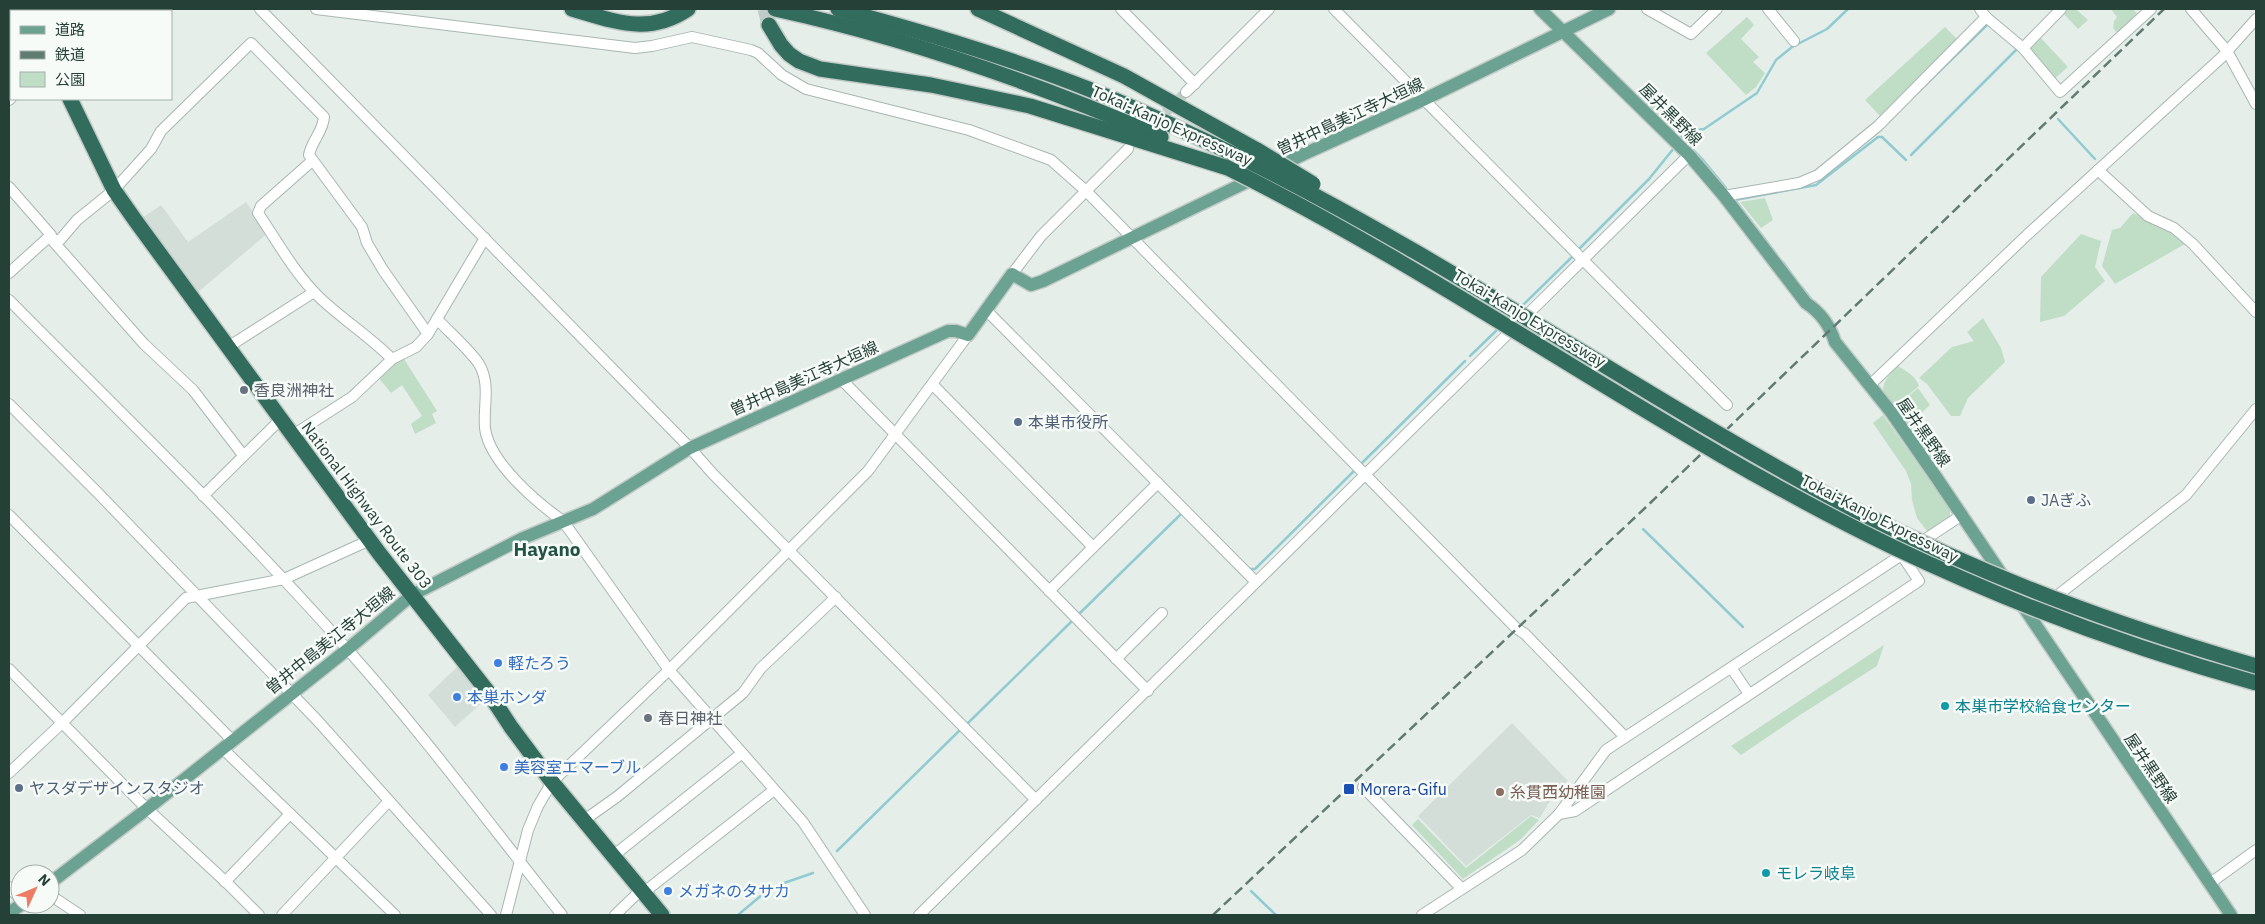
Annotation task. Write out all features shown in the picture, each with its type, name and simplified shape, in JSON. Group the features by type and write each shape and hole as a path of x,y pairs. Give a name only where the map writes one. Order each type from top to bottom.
{"highway":[{"path":"572,9 617,22 650,25 679,15 688,9"},
{"name":"Tokai-Kanjo Expressway","path":"775,9 888,38 1039,86 1127,122 1228,168 1349,231 1700,442 1774,484 1892,546 2011,600 2078,626 2204,668 2256,683"},
{"name":"Tokai-Kanjo Expressway","path":"838,9 984,51 1090,90 1253,156 1316,195 1387,234 1705,426 1864,514 1998,577 2090,614 2256,666"},
{"path":"978,9 1124,76 1253,156"},
{"path":"769,25 789,54 799,61 820,69 931,85 1030,106 1228,168"},
{"name":"National Highway Route 303","path":"70,100 114,190 228,348 412,596 488,692 511,727 552,782 662,915"}],"main road":[{"name":"屋井黒野線","path":"1540,9 1564,30 1689,155 1724,196 1806,303 1815,309 1831,330 1835,342 1891,412 1962,515 2231,915"},
{"name":"曽井中島美江寺大垣線","path":"1012,274 1031,285 1043,281 1304,154 1423,100 1610,9"},
{"path":"968,335 1012,274"},
{"name":"曽井中島美江寺大垣線","path":"60,875 147,809 412,596 563,521 593,509 690,448 948,331 956,331 968,335"}],"street":[{"path":"260,9 690,448 713,474 1036,800"},
{"path":"316,9 635,48 660,45 692,36 758,53 782,75 806,89 969,130 1051,160 1086,191 1365,476 1516,628 1525,634 1625,737"},
{"path":"1121,9 1195,84"},
{"path":"1186,92 1269,9"},
{"path":"1334,9 1727,405"},
{"path":"1647,9 1691,34 1717,9"},
{"path":"1768,9 1794,41"},
{"path":"2023,48 2061,9"},
{"path":"1724,196 1799,183 1818,175 1878,126 1983,13 2023,48 2060,92 2151,9"},
{"path":"2191,9 2227,51 2256,104"},
{"path":"1870,385 2027,234 2227,51 2256,20"},
{"path":"242,456 193,390 144,344 52,240 60,240 77,220 114,190 151,149 161,131 251,43 324,117 324,127 311,146 309,155 362,227 367,244 383,270 428,334"},
{"path":"1012,274 1041,236 1128,149"},
{"path":"919,915 1585,260 1689,155"},
{"path":"312,161 261,206 258,214 314,292 367,335 392,359"},
{"path":"2098,170 2148,216 2174,228 2194,244 2256,312"},
{"path":"9,187 51,235 9,274"},
{"path":"293,435 352,397 392,359 416,347 428,334 485,238"},
{"path":"228,348 314,292"},
{"path":"9,300 284,579 348,649 400,709 562,915"},
{"path":"986,310 1256,582"},
{"path":"437,319 479,364 486,385 486,429 495,454 540,506 563,521 669,670 741,754 803,822 849,894 865,915"},
{"path":"506,915 519,861 538,806 552,782 669,670 857,483 895,436 968,335"},
{"path":"841,379 1148,691"},
{"path":"933,385 1093,547"},
{"path":"9,404 291,694 491,915"},
{"path":"2030,617 2186,495 2256,409"},
{"path":"203,496 280,419"},
{"path":"1049,591 1158,483"},
{"path":"9,515 232,740"},
{"path":"1422,915 1522,850 1558,814 1606,750 1732,669 1901,554 1962,515"},
{"path":"9,773 62,723 186,598 284,579 370,540"},
{"path":"1558,814 1575,811 1919,581 1901,554"},
{"path":"583,820 618,796 743,693 761,668 836,597"},
{"path":"1116,659 1162,613"},
{"path":"9,669 147,809 259,915"},
{"path":"1732,669 1748,694"},
{"path":"222,748 395,915"},
{"path":"613,856 741,754"},
{"path":"1363,787 1462,889"},
{"path":"615,915 642,891 774,790"},
{"path":"282,915 389,801"},
{"path":"225,882 290,814"},
{"path":"2209,884 2256,850"},
{"path":"60,901 80,915"}],"shaded area":[{"path":"246,202 268,233 197,293 142,218 161,205 188,242"},
{"name":"本巣ホンダ","path":"459,665 486,699 455,727 428,695"},
{"name":"糸貫西幼稚園","path":"1512,723 1568,781 1548,804 1540,818 1531,815 1466,866 1418,816"}],"green space":[{"path":"2067,9 2076,9 2088,20 2078,29 2063,13"},
{"path":"2111,9 2133,9 2139,16 2119,35 2113,28 2117,17"},
{"path":"1747,17 1754,25 1741,39 1759,57 1753,62 1765,73 1756,87 1746,95 1706,53"},
{"path":"1945,27 1957,39 1880,116 1865,100"},
{"path":"2040,37 2068,67 2053,80 2030,52 2031,45"},
{"path":"1659,93 1670,105 1658,117 1646,104"},
{"path":"1765,198 1773,220 1761,228 1740,202"},
{"path":"2133,213 2172,231 2185,244 2115,284 2102,266 2112,230 2120,228"},
{"path":"2081,234 2101,241 2095,267 2105,281 2064,316 2040,322 2041,277"},
{"path":"1983,318 2001,348 2005,362 1968,398 1960,416 1951,416 1927,384 1919,378 1952,347 1974,341 1967,332"},
{"path":"404,359 437,411 432,414 436,423 415,434 411,424 422,416 402,385 391,393 378,377 392,365"},
{"path":"1898,366 1913,377 1919,386 1893,408 1885,396 1884,386 1888,377"},
{"path":"1918,388 1930,405 1916,418 1942,451 1936,461 1932,461 1893,409"},
{"path":"1883,415 1950,508 1950,518 1927,531 1917,518 1912,500 1911,484 1906,471 1873,423"},
{"path":"1884,645 1877,666 1741,755 1731,746"},
{"path":"1531,816 1539,820 1520,840 1463,879 1412,825 1418,819 1466,868"}],"waterway":[{"path":"1726,188 1703,160 1680,137 1690,131 1704,129 1757,93 1776,60 1792,47 1827,29 1848,9"},
{"path":"1917,93 1988,24"},
{"path":"1911,155 2016,50"},
{"path":"2058,119 2095,159"},
{"path":"1777,255 1735,200 1816,185 1878,137 1882,137 1906,160"},
{"path":"1580,248 1649,179 1674,148"},
{"path":"1520,308 1574,255"},
{"path":"1783,262 1796,280"},
{"path":"1801,286 1812,300"},
{"path":"1470,356 1500,327"},
{"path":"1361,464 1465,361"},
{"path":"1250,569 1255,569 1354,471"},
{"path":"1078,615 1182,513"},
{"path":"1643,529 1743,627"},
{"path":"968,723 1072,621"},
{"path":"837,851 960,730"},
{"path":"738,915 763,894 784,883 813,873"},
{"path":"1251,891 1276,915"}],"tunnel":[{"path":"765,9 769,25"},
{"path":"1155,123 1186,92"}],"railway":[{"path":"1213,915 1645,508 2164,9"}],"place":[{"name":"香良洲神社","path":"244,390"},
{"name":"本巣市役所","path":"1018,422"},
{"name":"JAぎふ","path":"2031,500"},
{"name":"軽たろう","path":"498,663"},
{"name":"本巣ホンダ","path":"457,697"},
{"name":"本巣市学校給食センター","path":"1945,706"},
{"name":"春日神社","path":"648,718"},
{"name":"美容室エマーブル","path":"504,767"},
{"name":"ヤスダデザインスタジオ","path":"19,788"},
{"name":"Morera-Gifu","path":"1349,789"},
{"name":"糸貫西幼稚園","path":"1500,792"},
{"name":"モレラ岐阜","path":"1766,873"},
{"name":"メガネのタサカ","path":"668,891"}],"district":[{"name":"Hayano","path":"547,549"}]}
